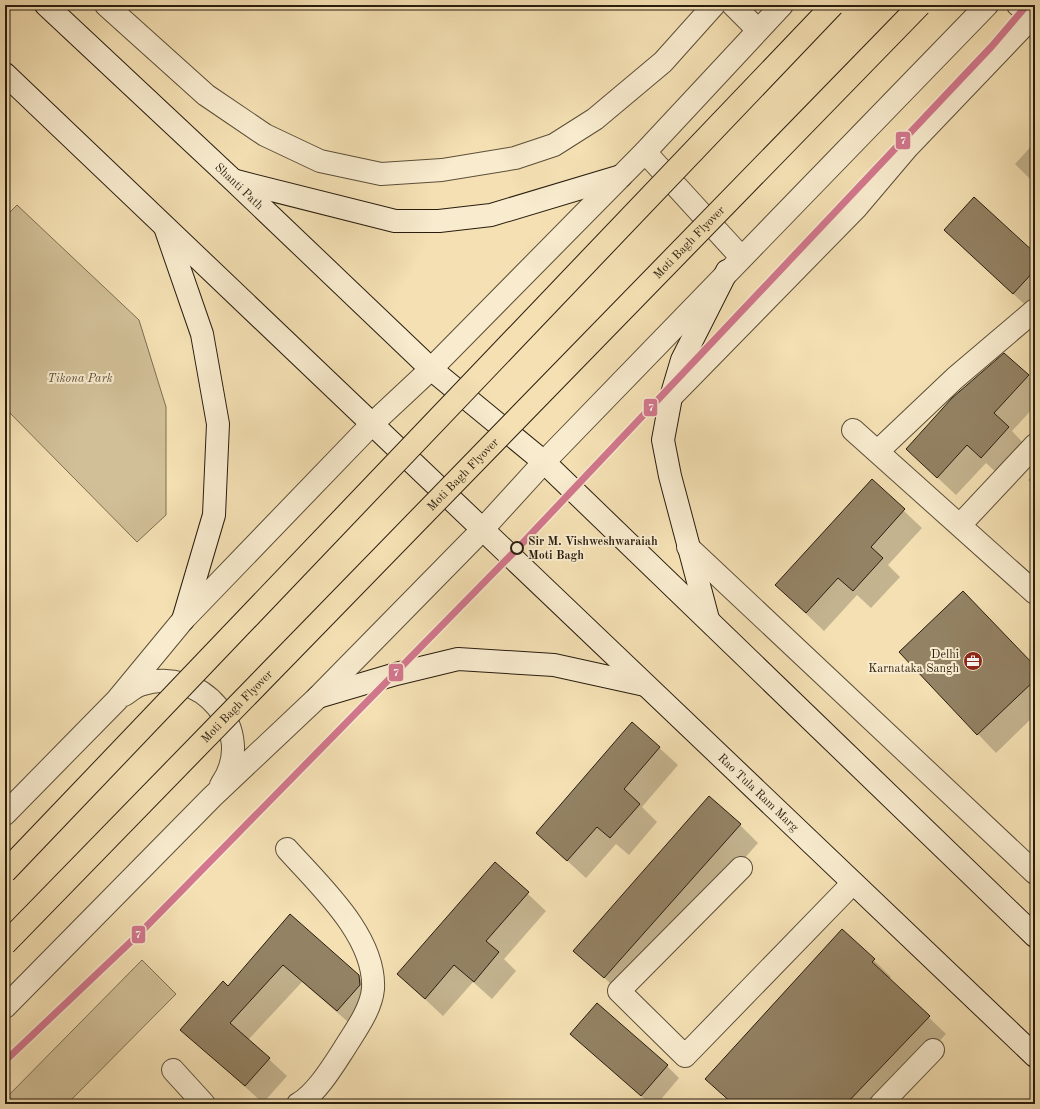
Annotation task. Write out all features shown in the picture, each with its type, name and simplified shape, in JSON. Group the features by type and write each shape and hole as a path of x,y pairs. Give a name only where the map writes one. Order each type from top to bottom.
{"main road":[{"path":"5,872 833,5"},
{"name":"Moti Bagh Flyover","path":"5,944 920,5"}],"street":[{"name":"Shanti Path","path":"46,5 234,181 431,369 544,462"},
{"path":"106,5 206,96 264,134 320,161 381,174 442,170 515,158 554,145 595,119 663,62 714,5"},
{"path":"733,5 758,30"},
{"path":"5,814 117,700 183,620 371,425 431,369 645,152 782,5"},
{"path":"5,1007 212,797 318,697 482,530 544,462 734,264 987,5"},
{"path":"671,397 857,207 907,148 1029,12"},
{"path":"5,74 164,223 371,425"},
{"path":"645,152 734,264"},
{"path":"234,181 395,221 439,221 491,215 621,176"},
{"path":"164,223 202,334 218,424 214,515 183,620"},
{"path":"708,621 670,476 663,440 671,397 682,360 734,264"},
{"path":"878,452 955,378 1035,310"},
{"name":"Rao Tula Ram Marg","path":"371,425 1035,1056"},
{"path":"854,430 1035,592"},
{"path":"960,525 1035,445"},
{"path":"544,462 1035,936"},
{"path":"688,547 1035,873"},
{"path":"318,697 396,674 458,660 554,665 645,685"},
{"path":"117,700 139,685 165,680 191,685 213,700 228,723 233,749 228,775 212,797"},
{"path":"287,849 345,915 361,942 370,965 373,989 366,1012 336,1062 306,1099 298,1104"},
{"path":"741,868 619,991 685,1056 853,883"},
{"path":"881,1104 933,1050"},
{"path":"173,1070 204,1104"}],"green space":[{"name":"Tikona Park","path":"17,205 139,320 166,407 166,515 137,542 5,408 5,217"},
{"path":"142,960 176,994 67,1104 5,1104 5,1099"}],"building":[{"path":"974,197 1035,253 1035,270 1013,294 944,230"},
{"path":"1004,353 1029,375 994,413 1009,427 981,458 967,445 937,478 906,449 952,398"},
{"path":"872,479 905,509 871,547 883,558 853,591 838,578 806,613 775,585"},
{"path":"963,591 1035,666 1035,680 977,735 899,652"},
{"path":"632,722 660,747 624,789 640,804 610,838 597,827 567,861 536,833"},
{"path":"709,796 741,824 604,978 573,951"},
{"path":"495,862 529,892 486,941 499,952 474,982 454,965 425,999 397,974"},
{"path":"290,914 359,975 360,985 337,1011 283,965 230,1023 270,1058 245,1086 180,1030 223,981 228,986"},
{"path":"842,929 875,959 872,962 930,1016 846,1104 733,1104 705,1079"},
{"path":"597,1003 668,1065 641,1096 570,1034"}],"transit line":[{"name":"7","path":"5,1061 140,933 516,550 992,46 1027,5"}],"place":[{"name":"Sir M. Vishweshwaraiah Moti Bagh","path":"517,548"},
{"name":"Delhi Karnataka Sangh","path":"973,661"}]}
